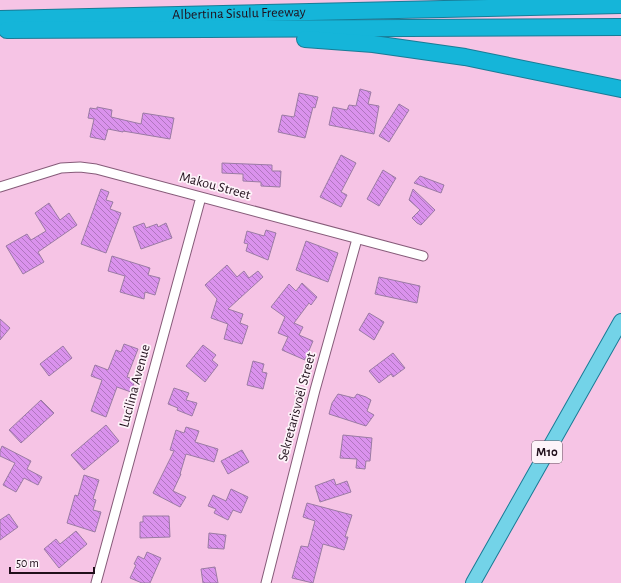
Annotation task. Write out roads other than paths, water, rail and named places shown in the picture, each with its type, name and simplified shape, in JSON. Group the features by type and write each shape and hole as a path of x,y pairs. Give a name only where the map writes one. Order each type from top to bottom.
{"highway":[{"name":"Albertina Sisulu Freeway","path":"0,19 621,4"},
{"path":"0,30 621,27"},
{"path":"104,29 146,34 315,39 373,44 465,57 621,89"}],"main road":[{"name":"M10","path":"473,583 621,322"}],"street":[{"name":"Makou Street","path":"0,187 61,168 80,167 96,169 423,256"},
{"name":"Lucilina Avenue","path":"96,583 201,196"},
{"name":"Sekretarisvoël Street","path":"266,583 315,390 357,239"}]}
